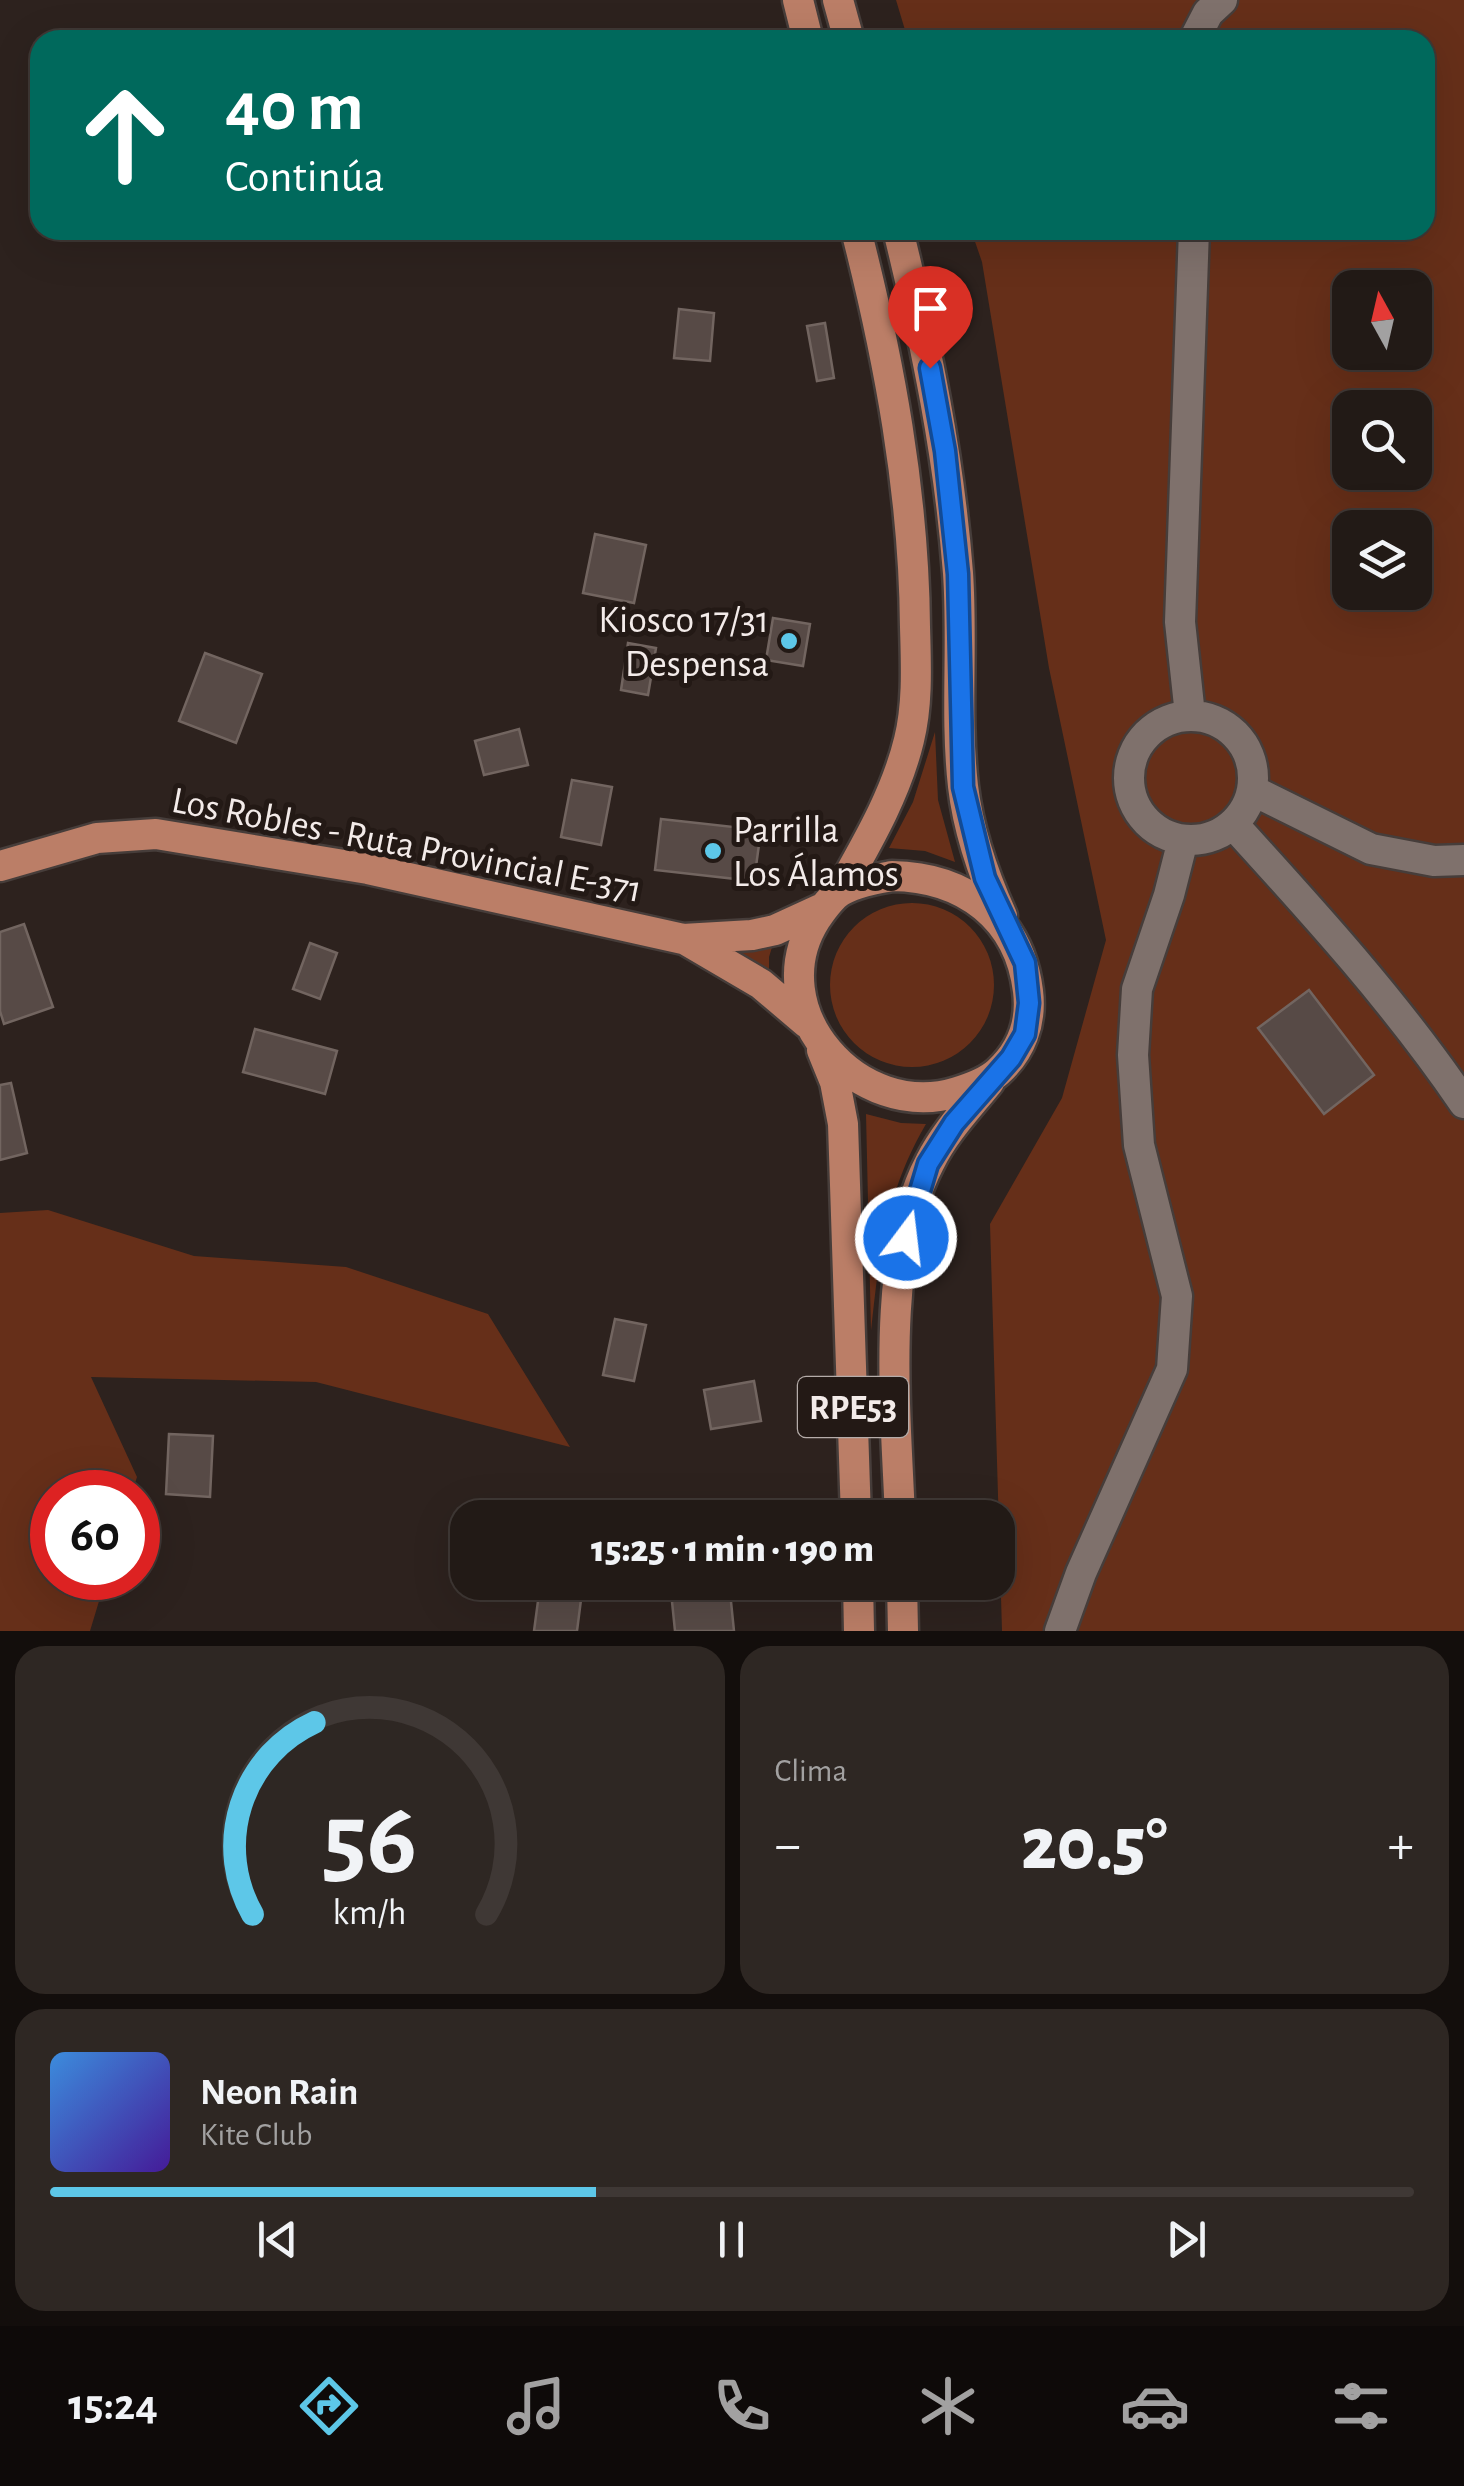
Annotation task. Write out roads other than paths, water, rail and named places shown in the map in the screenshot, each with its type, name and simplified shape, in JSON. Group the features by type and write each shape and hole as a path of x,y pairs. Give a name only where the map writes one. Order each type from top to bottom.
{"main road":[{"path":"798,0 806,30"},
{"path":"838,0 846,30"},
{"name":"RPE53","path":"855,1500 843,1124 835,1082 813,1033 798,978 801,953 810,929 832,900 883,811 909,742 916,651 912,546 902,464 884,350 858,240"},
{"name":"RPE53","path":"899,1500 894,1362 896,1305 906,1238 928,1164 954,1123 1011,1058 1025,1034 1029,1003 1025,963 985,878 963,787 960,611 945,451 925,340 900,240"},
{"name":"Los Robles - Ruta Provincial E-371","path":"0,866 96,838 156,834 368,869 683,939"},
{"name":"RPE53","path":"832,900 866,881 915,876 963,892 984,905 1007,928"},
{"path":"683,939 774,930 832,900"},
{"path":"683,939 761,984 813,1033 841,1067 863,1083 915,1099 942,1097 994,1076"},
{"path":"858,1600 859,1631"},
{"path":"903,1600 904,1631"}],"street":[{"path":"1199,30 1208,12 1222,0"},
{"path":"1190,715 1180,622 1194,240"},
{"path":"1190,715 1212,719 1231,730 1246,747 1253,768 1252,790 1234,824 1218,835 1183,840 1160,833 1142,818 1130,798 1127,775 1133,752 1147,732 1166,720 1190,715"},
{"path":"1252,790 1371,849 1434,861 1464,860"},
{"path":"1234,824 1328,929 1436,1061 1464,1102"},
{"path":"1060,1631 1172,1369 1177,1296 1139,1145 1132,1055 1138,988 1183,840"}],"place":[{"name":"Kiosco 17/31 Despensa","path":"789,641"},
{"name":"Parrilla Los Álamos","path":"713,851"}]}
